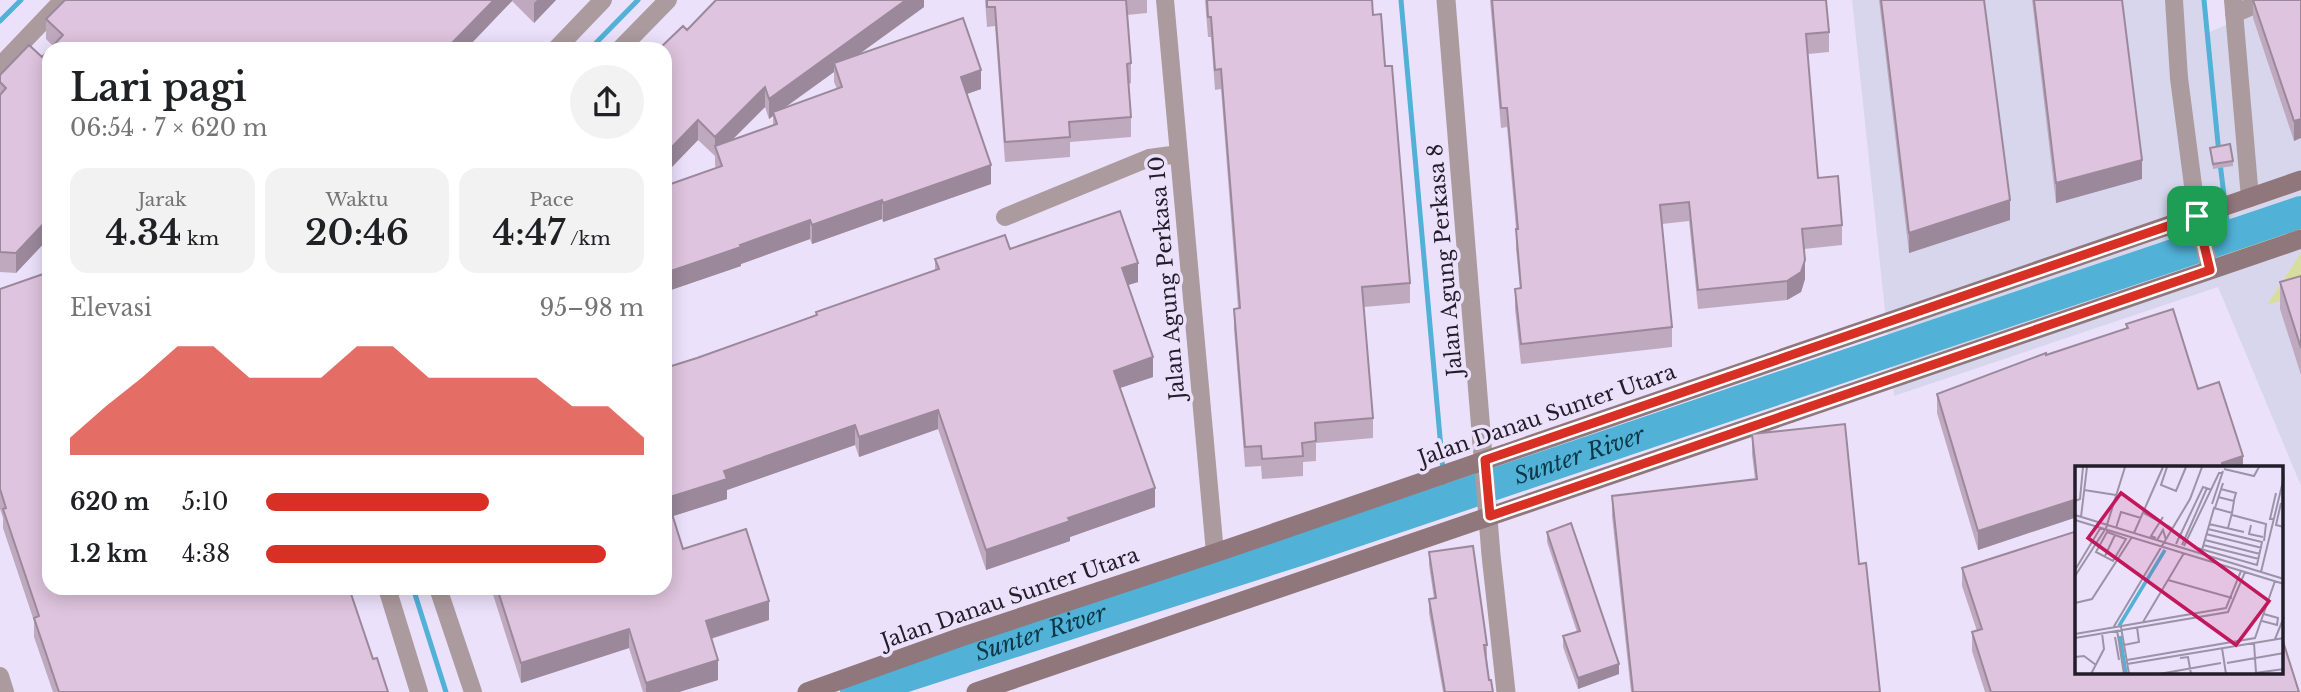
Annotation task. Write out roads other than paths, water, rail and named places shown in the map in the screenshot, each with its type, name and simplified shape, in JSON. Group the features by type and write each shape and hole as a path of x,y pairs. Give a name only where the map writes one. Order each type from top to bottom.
{"main road":[{"name":"Jalan Danau Sunter Utara","path":"807,692 974,633 1433,478 1481,465 2199,221 2217,209 2301,180"},
{"path":"976,692 1489,511 2208,265 2301,239"}],"street":[{"path":"0,66 63,0"},
{"path":"563,42 603,0"},
{"path":"627,42 668,0"},
{"name":"Jalan Agung Perkasa 10","path":"1165,0 1215,553"},
{"name":"Jalan Agung Perkasa 8","path":"1446,0 1481,465 1489,511 1506,692"},
{"path":"2174,0 2179,78 2199,221 2208,265"},
{"path":"2246,199 2234,7 2266,0"},
{"path":"1005,217 1149,158 1179,154"},
{"path":"389,595 419,692"},
{"path":"440,595 473,692"},
{"path":"0,676 5,692"}],"waterway":[{"path":"0,21 21,0"},
{"path":"597,42 638,0"},
{"path":"1401,0 1443,471"},
{"path":"2204,0 2219,154"},
{"path":"2220,163 2229,236"},
{"name":"Sunter River","path":"856,692 1302,549 2301,212"},
{"path":"1443,481 1445,501"},
{"path":"415,595 446,692"}]}
